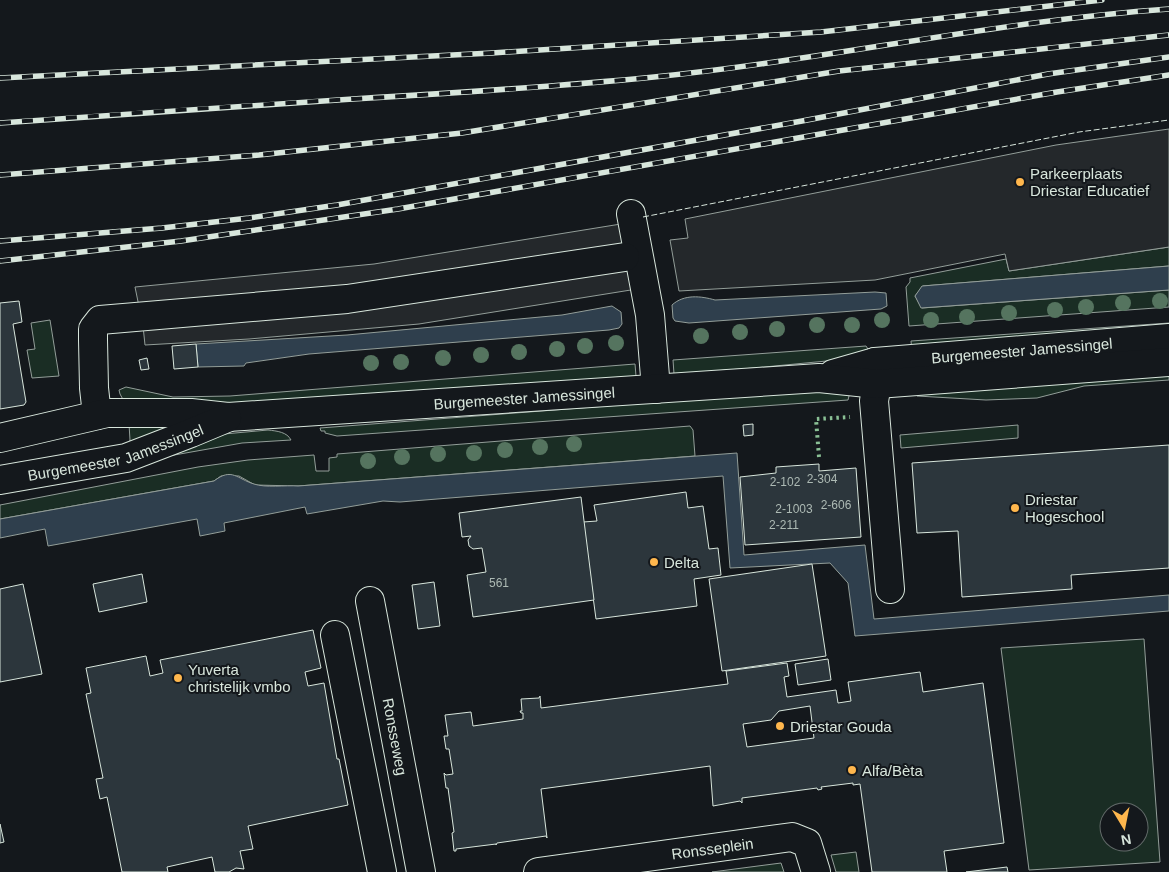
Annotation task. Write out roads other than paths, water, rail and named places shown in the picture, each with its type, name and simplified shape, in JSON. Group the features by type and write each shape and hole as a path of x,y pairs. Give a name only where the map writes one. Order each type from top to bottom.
{"main road":[{"path":"632,214 650,314 656,389"},
{"path":"104,461 115,453 121,445 122,434 121,427 115,419 102,414 94,388 93,340 94,330 100,320 346,299 625,257"},
{"name":"Burgemeester Jamessingel","path":"875,383 1169,338"},
{"name":"Burgemeester Jamessingel","path":"0,438 102,414 191,413 228,417 819,378 875,383 1169,362"},
{"path":"875,383 890,589"},
{"name":"Burgemeester Jamessingel","path":"0,480 126,458 228,417"},
{"name":"Ronsseweg","path":"370,601 421,872"},
{"path":"335,635 382,872"},
{"name":"Ronsseplein","path":"538,872 588,869 792,837 807,843 816,872"}],"water":[{"path":"1169,266 1169,290 921,308 915,296 922,286"},
{"path":"886,293 887,306 881,309 689,323 675,321 673,318 672,305 677,301 687,298 698,297 715,300"},
{"path":"612,306 621,312 622,324 619,328 609,330 309,354 246,363 244,366 198,367 196,344 347,335 562,315"},
{"path":"737,453 744,555 865,545 874,619 1169,595 1169,611 855,636 848,583 830,563 730,568 723,476 400,502 383,501 307,514 305,507 224,523 225,531 200,536 197,519 48,546 45,529 0,538 0,519 214,481 230,474 259,485 298,486"}],"railway":[{"path":"0,78 492,53 821,32 1102,0"},
{"path":"0,123 221,107 504,90 654,77 783,61 1040,22 1169,9"},
{"path":"0,175 259,155 462,133 839,71 1169,35"},
{"path":"0,241 162,228 337,205 802,121 1048,74 1169,57"},
{"path":"0,261 181,241 398,209 1057,92 1169,75"}],"place":[{"name":"Parkeerplaats Driestar Educatief","path":"1020,182"},
{"name":"Driestar Hogeschool","path":"1015,508"},
{"name":"Delta","path":"654,562"},
{"name":"Yuverta christelijk vmbo","path":"178,678"},
{"name":"Driestar Gouda","path":"780,726"},
{"name":"Alfa/Bèta","path":"852,770"}]}
